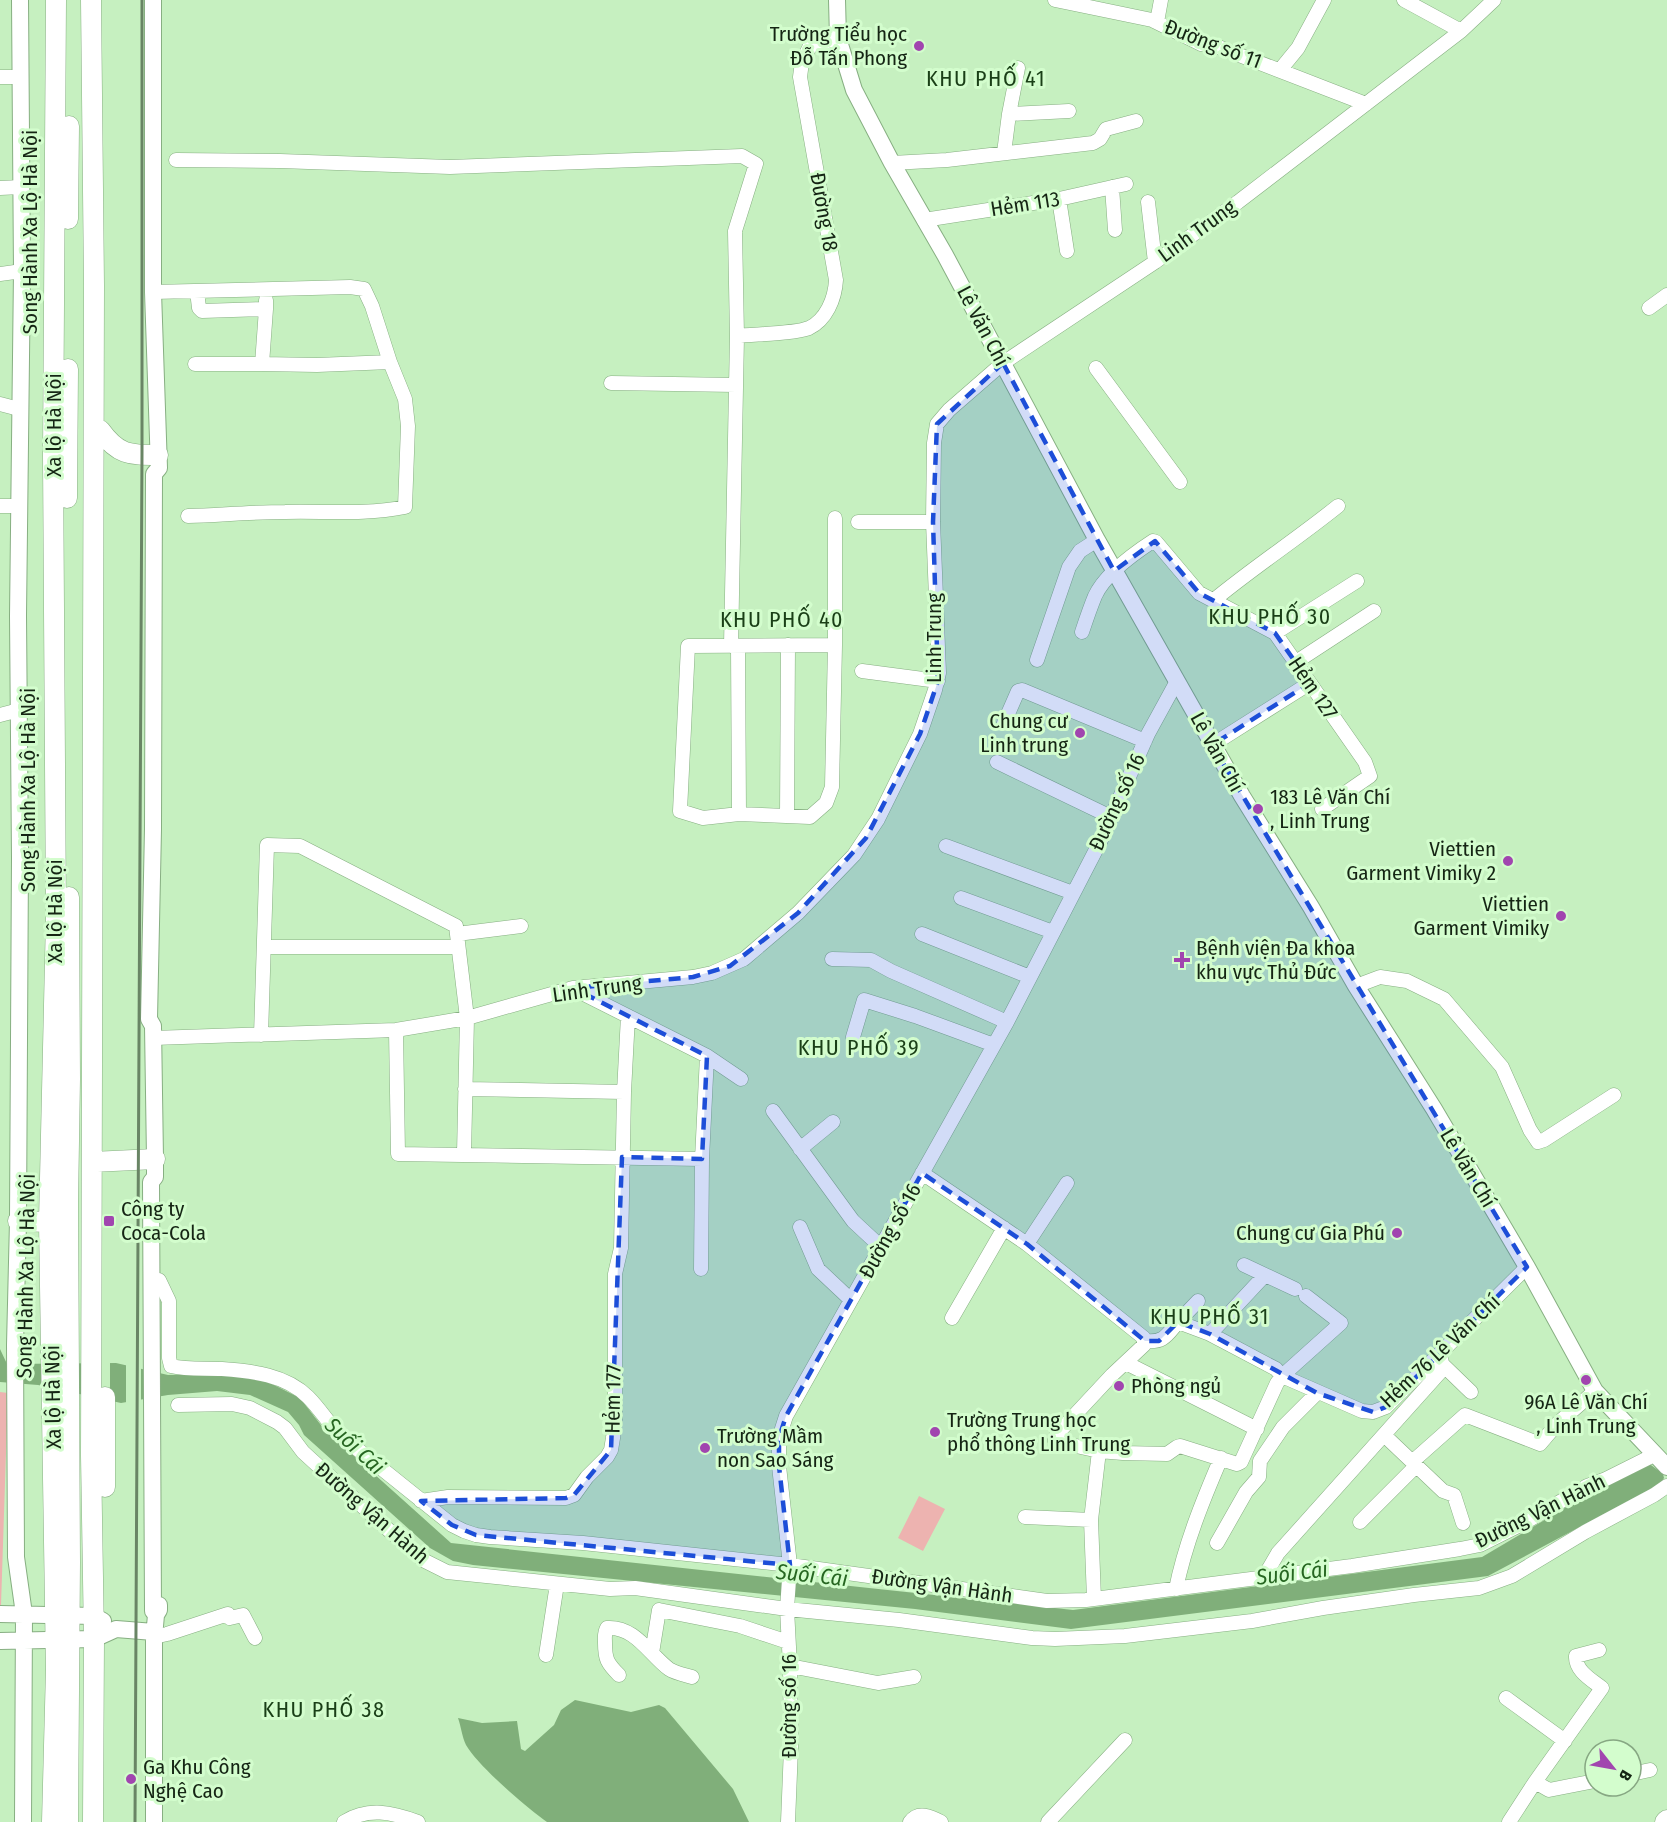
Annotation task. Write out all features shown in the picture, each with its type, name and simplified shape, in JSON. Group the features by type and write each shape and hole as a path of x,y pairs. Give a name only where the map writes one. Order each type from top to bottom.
{"highway":[{"name":"Xa lộ Hà Nội","path":"56,0 53,456 56,918 49,1222 61,1331"},
{"name":"Xa lộ Hà Nội","path":"62,1615 55,1589 62,1457 61,1331 70,1067 67,512 69,0"},
{"name":"Xa lộ Hà Nội","path":"91,0 97,391 97,1456 103,1628 93,1822"},
{"name":"Xa lộ Hà Nội","path":"97,1162 104,963 100,430 97,391 105,261 104,0"},
{"path":"94,285 105,261"},
{"path":"100,430 115,448 158,462"},
{"path":"97,1162 155,1168"},
{"path":"23,1221 49,1222"},
{"name":"Xa lộ Hà Nội","path":"62,1457 70,1562 62,1615 68,1822"},
{"path":"55,1589 70,1562"},
{"name":"Xa lộ Hà Nội","path":"52,1822 62,1640"}],"main road":[{"name":"Song Hành Xa Lộ Hà Nội","path":"20,0 20,76 26,187 19,409 24,507 19,710 23,1221"},
{"name":"Song Hành Xa Lộ Hà Nội","path":"23,1822 24,1614 16,1557 20,1459 23,1221 24,507 30,0"},
{"path":"153,0 153,292 158,462 165,474 163,829 159,1018 153,1032 155,1168 151,1182 155,1344 154,1822"},
{"name":"Lê Văn Chí","path":"837,0 838,38 854,90 1097,540 1212,745 1311,907 1356,986 1434,1109 1527,1267 1596,1391 1667,1467"},
{"path":"155,1168 160,1182 159,1280 155,1344"},
{"path":"0,1614 62,1615 103,1628"},
{"path":"0,1641 62,1640 103,1628 155,1628"}],"street":[{"name":"Đường số 11","path":"1055,0 1096,4 1157,22 1201,44 1216,46 1366,104"},
{"path":"1157,22 1161,0"},
{"path":"1280,70 1298,48 1324,0"},
{"path":"1404,0 1461,31"},
{"name":"Linh Trung","path":"153,1032 261,1035 396,1030 467,1018 573,988 693,977 712,973 744,959 798,913 854,855 898,781 920,734 938,681 939,665 933,522 934,443 937,424 949,410 1003,363 1238,202 1461,31 1494,0"},
{"name":"Đường 18","path":"737,336 807,329 821,318 833,298 836,280 800,77 802,62 810,46 838,38"},
{"path":"1004,153 1018,68"},
{"path":"0,77 20,76"},
{"path":"1009,114 1069,111"},
{"path":"892,163 946,160 1093,143 1100,139 1106,129 1136,121"},
{"path":"176,160 450,167 742,156 756,165 735,231 737,336 735,646 739,814"},
{"name":"Hẻm 113","path":"924,220 1059,199 1119,185 1115,230"},
{"path":"0,188 26,187"},
{"path":"1059,199 1067,251"},
{"path":"1148,202 1155,261"},
{"path":"0,274 22,271"},
{"path":"153,292 350,286 364,289 405,399 408,426 405,507 385,511 350,513 287,512 188,516"},
{"path":"262,364 266,289"},
{"path":"197,291 199,308 202,312 266,309"},
{"path":"1648,308 1667,295"},
{"path":"195,364 317,365 390,362"},
{"path":"1096,368 1180,482"},
{"path":"611,382 736,385"},
{"path":"0,404 19,409"},
{"path":"0,506 24,507"},
{"path":"1214,600 1338,506"},
{"path":"835,518 835,645 832,787 826,803 810,817 739,814 703,818 680,811 688,646 835,645"},
{"path":"858,522 933,522"},
{"path":"1037,660 1069,567 1080,551 1097,540"},
{"name":"Hẻm 127","path":"1114,571 1141,548 1155,541 1199,593 1275,633 1365,762 1370,776 1322,809"},
{"path":"1082,632 1096,594 1114,571"},
{"path":"1275,633 1357,581"},
{"path":"1296,662 1374,611"},
{"path":"787,816 788,645"},
{"path":"862,671 938,681"},
{"name":"Đường số 16","path":"788,1822 791,1748 788,1642 790,1570 779,1466 779,1438 786,1416 1007,1022 1098,847 1145,741 1177,681"},
{"path":"1212,745 1310,683"},
{"path":"1004,723 1018,691 1022,690 1145,741"},
{"path":"0,716 19,710"},
{"path":"997,762 1111,817"},
{"path":"261,1035 267,845 300,846 456,926 467,1018 464,1154"},
{"path":"946,846 1073,893"},
{"path":"962,898 1053,932"},
{"path":"264,947 458,940 521,926"},
{"path":"922,934 1030,977"},
{"path":"832,959 871,960 1007,1022"},
{"path":"1356,986 1380,977 1407,981 1444,999 1502,1067 1530,1130 1538,1142 1614,1095"},
{"path":"573,988 707,1056 741,1079"},
{"path":"853,1037 864,1000 994,1045"},
{"name":"Hẻm 177","path":"421,1501 448,1497 566,1498 574,1495 611,1450 615,1422 613,1315 615,1274 621,1245 628,1016"},
{"path":"396,1030 398,1154 702,1159"},
{"path":"701,1269 702,1159 707,1056"},
{"path":"465,1089 624,1092"},
{"path":"773,1111 853,1221 881,1247"},
{"path":"800,1149 833,1122"},
{"path":"922,1173 1027,1244 1142,1335 1145,1341"},
{"path":"1027,1244 1067,1183"},
{"path":"800,1227 818,1269 851,1300"},
{"path":"952,1318 1004,1228"},
{"path":"1145,1341 1144,1345 1082,1407 1055,1440 1100,1451 1167,1454 1180,1446 1237,1464 1241,1462 1282,1376 1341,1323 1300,1293 1244,1265"},
{"name":"Hẻm 76 Lê Văn Chí","path":"1178,1322 1210,1334 1276,1369 1282,1376 1317,1393 1362,1411 1373,1412 1386,1407 1440,1360 1527,1267"},
{"path":"1210,1334 1265,1275"},
{"name":"Đường Vận Hành","path":"159,1280 169,1301 171,1366 247,1371 277,1378 294,1386 307,1396 341,1436 452,1525 476,1535 490,1537 582,1543 1047,1601 1094,1599 1423,1555 1480,1545 1524,1523 1580,1490 1654,1455"},
{"path":"1145,1341 1159,1341 1164,1338 1198,1301"},
{"path":"1440,1360 1471,1392"},
{"path":"1263,1577 1278,1554 1441,1371 1440,1360"},
{"path":"1126,1363 1257,1429"},
{"path":"1360,1522 1464,1415 1540,1444 1557,1424 1596,1391"},
{"path":"1217,1543 1246,1492 1259,1477 1260,1461 1266,1452 1283,1427 1317,1393"},
{"name":"Đường Vận Hành","path":"178,1405 232,1404 250,1408 277,1422 285,1428 303,1452 423,1560 437,1568 459,1574 610,1589 636,1588 788,1604 1054,1640 1125,1636 1252,1621 1391,1598 1479,1588 1512,1576 1667,1486"},
{"path":"1383,1435 1443,1491 1454,1495 1463,1523"},
{"path":"1094,1599 1092,1520 1100,1451"},
{"path":"1176,1588 1194,1526 1221,1458"},
{"path":"1025,1517 1092,1520"},
{"path":"546,1655 557,1584"},
{"path":"652,1653 659,1610 740,1626 788,1642"},
{"path":"155,1628 167,1634 228,1614 230,1618 243,1615 255,1638"},
{"path":"619,1675 610,1666 605,1656 607,1628 626,1630 671,1671 692,1677"},
{"path":"1509,1822 1602,1688 1581,1671 1576,1662 1576,1656 1599,1650"},
{"path":"790,1666 878,1683 914,1677"},
{"path":"1506,1698 1565,1741"},
{"path":"1048,1822 1125,1740"},
{"path":"1643,1771 1650,1770"},
{"path":"1535,1782 1550,1790 1583,1783"},
{"path":"344,1822 362,1813 378,1812 418,1822"},
{"path":"910,1822 914,1817 920,1815 941,1822"}],"highlighted area":[{"path":"1003,363 1114,571 1155,541 1199,593 1275,633 1310,683 1212,745 1527,1267 1386,1407 1373,1412 1317,1393 1210,1334 1178,1322 1159,1341 1145,1341 1027,1244 922,1173 786,1416 779,1438 779,1466 790,1565 476,1535 452,1525 421,1501 566,1498 574,1495 611,1450 622,1157 702,1159 707,1056 573,988 693,977 730,966 798,913 866,838 920,734 938,681 933,522 937,424"}],"shaded area":[{"path":"0,1349 7,1364 116,1363 168,1375 210,1374 251,1378 270,1383 300,1398 324,1429 451,1543 1073,1610 1482,1557 1641,1463 1647,1462 1663,1474 1664,1478 1660,1484 1488,1576 1071,1629 915,1609 473,1565 453,1561 430,1548 304,1435 288,1412 250,1395 217,1391 168,1395 121,1403 38,1385 0,1382"},
{"path":"0,1392 8,1393 1,1605 0,1605"},
{"path":"919,1496 945,1509 923,1551 898,1538"},
{"path":"575,1700 631,1712 659,1705 665,1708 733,1789 749,1822 547,1822 503,1786 472,1754 466,1745 458,1718 482,1723 517,1721 521,1749 525,1751 554,1725 561,1710"}],"pier":[{"path":"83,1360 110,1360 110,1403"},
{"path":"126,1362 141,1365 141,1402 126,1405"}],"railway":[{"path":"135,1822 142,0"}],"place":[{"name":"Trường Tiểu học Đỗ Tấn Phong","path":"919,46"},
{"name":"Chung cư Linh trung","path":"1080,733"},
{"name":"183 Lê Văn Chí , Linh Trung","path":"1258,809"},
{"name":"Viettien Garment Vimiky 2","path":"1508,861"},
{"name":"Viettien Garment Vimiky","path":"1561,916"},
{"name":"Bệnh viện Đa khoa khu vực Thủ Đức","path":"1182,960"},
{"name":"Công ty Coca-Cola","path":"109,1221"},
{"name":"Chung cư Gia Phú","path":"1397,1233"},
{"name":"96A Lê Văn Chí , Linh Trung","path":"1586,1380"},
{"name":"Phòng ngủ","path":"1119,1386"},
{"name":"Trường Trung học phổ thông Linh Trung","path":"935,1432"},
{"name":"Trường Mầm non Sao Sáng","path":"705,1448"},
{"name":"Ga Khu Công Nghệ Cao","path":"131,1779"}],"district":[{"name":"KHU PHỐ 41","path":"986,78"},
{"name":"KHU PHỐ 30","path":"1270,616"},
{"name":"KHU PHỐ 40","path":"782,619"},
{"name":"KHU PHỐ 39","path":"859,1047"},
{"name":"KHU PHỐ 31","path":"1210,1316"},
{"name":"KHU PHỐ 38","path":"324,1709"}],"water label":[{"name":"Suối Cái","path":"355,1446"},
{"name":"Suối Cái","path":"1292,1573"},
{"name":"Suối Cái","path":"812,1575"}]}
